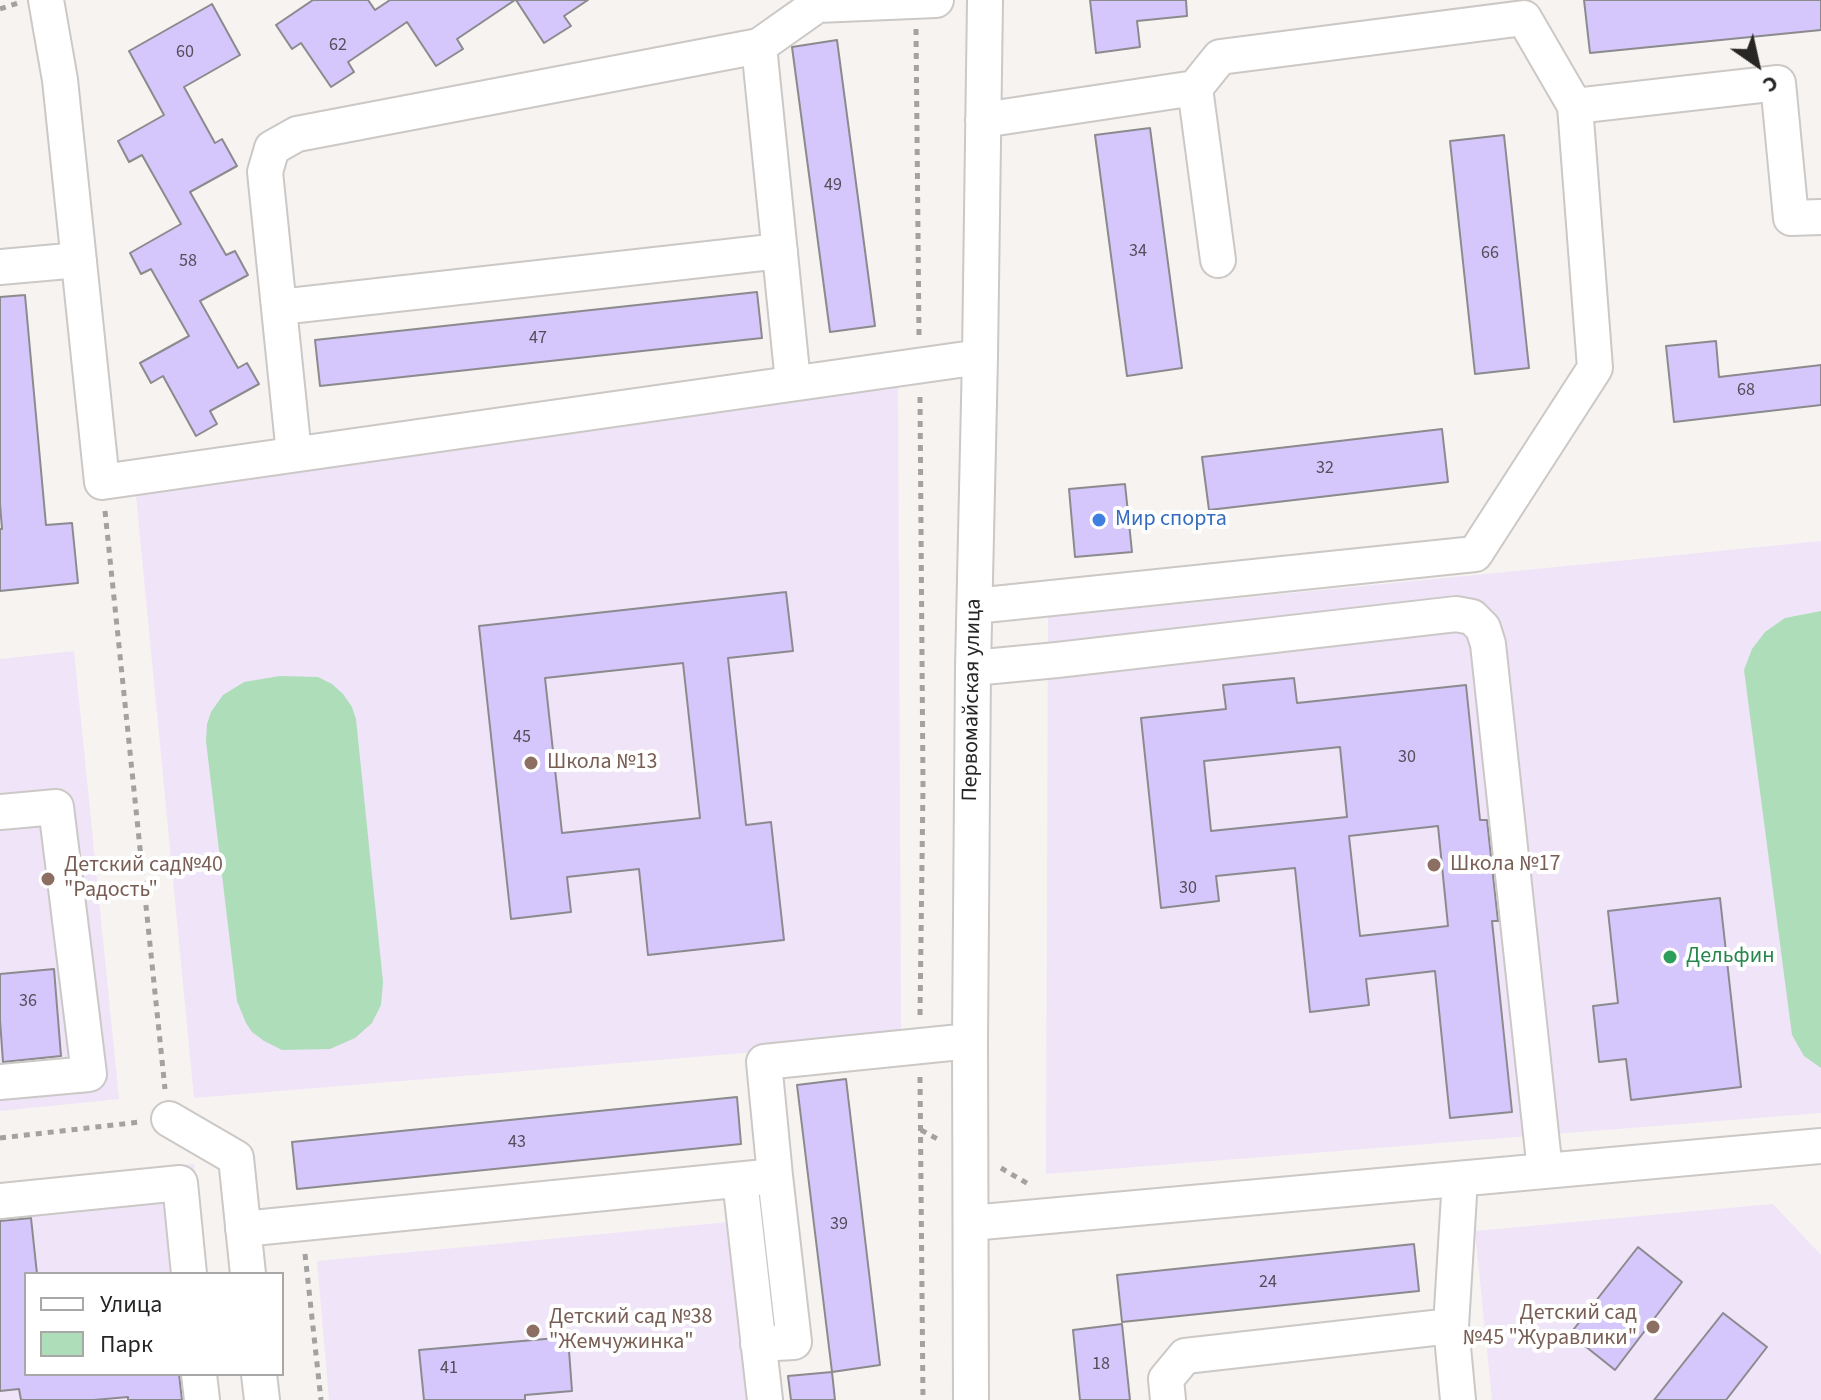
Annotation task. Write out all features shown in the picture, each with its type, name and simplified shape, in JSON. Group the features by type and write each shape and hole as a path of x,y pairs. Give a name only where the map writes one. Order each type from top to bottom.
{"street":[{"path":"46,0 60,80 102,482 980,357"},
{"name":"Первомайская улица","path":"971,1400 973,668 985,0"},
{"path":"294,454 265,172 272,148 297,134 759,46 817,5 926,1"},
{"path":"975,606 1475,554 1595,368 1575,106 1524,18 1220,57 1195,88 983,120"},
{"path":"759,46 793,382"},
{"path":"1575,106 1778,83 1791,218 1821,217"},
{"path":"1195,88 1218,260"},
{"path":"280,307 780,251"},
{"path":"0,267 79,260"},
{"path":"973,668 1456,614 1472,617 1483,628 1488,644 1545,1171"},
{"path":"0,812 56,807 89,1074 0,1082"},
{"path":"758,1344 794,1342 764,1062 970,1041"},
{"path":"169,1119 236,1158 248,1272"},
{"path":"971,1223 1821,1146"},
{"path":"243,1229 775,1176"},
{"path":"1458,1400 1451,1326 1460,1179"},
{"path":"740,1180 765,1400"},
{"path":"0,1201 180,1183 189,1272"},
{"path":"1168,1400 1166,1379 1185,1356 1451,1326"},
{"path":"199,1376 202,1400"},
{"path":"259,1376 262,1400"}],"path":[{"path":"923,1400 920,365 926,1"},
{"path":"0,1138 169,1119 102,482"},
{"path":"993,1163 1034,1187"},
{"path":"302,1223 321,1400"}],"shaded area":[{"name":"Школа №13","path":"898,379 901,1040 194,1098 135,485"},
{"name":"Школа №17","path":"1821,541 1821,1113 1046,1174 1048,617"},
{"name":"Детский сад№40 \"Радость\"","path":"74,651 119,1099 0,1111 0,659"},
{"path":"194,1164 205,1272 24,1272 24,1376 216,1376 218,1400 0,1400 0,1184"},
{"name":"Детский сад №45 \"Журавлики\"","path":"1773,1204 1821,1255 1821,1400 1492,1400 1475,1231"},
{"name":"Детский сад №38 \"Жемчужинка\"","path":"729,1222 753,1400 329,1400 317,1261"}],"green space":[{"path":"1821,611 1821,1068 1804,1056 1792,1035 1744,670 1752,649 1765,632 1785,618"},
{"path":"280,676 318,677 332,684 352,707 356,719 383,982 381,1005 372,1023 355,1038 330,1049 282,1050 264,1041 252,1032 237,1001 206,741 207,724 223,695 244,682"}],"building":[{"path":"313,0 368,0 375,10 390,0 515,0 457,39 463,49 436,66 407,22 348,62 354,72 331,87 301,43 292,49 276,25"},
{"path":"516,0 588,0 564,16 571,26 544,43"},
{"path":"1090,0 1186,0 1187,16 1137,21 1140,47 1096,53"},
{"path":"1584,0 1821,0 1821,30 1590,53"},
{"path":"212,4 240,55 184,87 215,143 222,139 237,166 190,192 226,255 235,251 248,275 200,301 238,368 247,363 259,384 210,411 217,424 196,436 163,376 151,383 140,363 189,336 151,269 141,274 130,253 181,224 142,155 129,162 118,141 164,115 129,51"},
{"path":"837,40 875,326 830,332 792,47"},
{"path":"1150,128 1182,368 1127,376 1095,135"},
{"path":"1504,135 1529,368 1475,374 1450,141"},
{"path":"757,292 762,338 320,386 315,340"},
{"path":"25,295 46,525 72,523 78,583 0,591 0,297"},
{"path":"1716,341 1719,377 1821,365 1821,405 1674,422 1666,346"},
{"path":"1442,429 1448,482 1209,510 1202,457"},
{"path":"1125,484 1132,552 1075,557 1069,489"},
{"path":"786,592 793,651 728,658 746,825 771,822 784,940 648,955 639,869 567,877 571,912 511,919 479,626","holes":["683,663 700,818 562,833 545,678"]},
{"path":"1294,678 1297,703 1466,685 1480,820 1487,820 1498,921 1492,921 1512,1112 1450,1118 1435,971 1366,979 1369,1005 1310,1012 1295,868 1216,876 1219,901 1161,908 1141,718 1226,709 1223,685","holes":["1340,747 1347,817 1211,831 1204,761","1438,826 1448,926 1360,936 1349,836"]},
{"name":"Дельфин","path":"1720,898 1741,1087 1631,1100 1626,1059 1599,1062 1593,1006 1618,1003 1608,911"},
{"path":"54,969 61,1056 3,1062 0,974"},
{"path":"846,1079 880,1365 832,1372 797,1085"},
{"path":"737,1097 741,1144 297,1189 292,1142"},
{"path":"31,1218 37,1272 24,1272 24,1376 179,1376 182,1400 128,1400 128,1397 21,1400 19,1389 0,1391 0,1221"},
{"path":"1414,1244 1419,1291 1122,1322 1117,1275"},
{"path":"1638,1247 1682,1282 1615,1370 1570,1334"},
{"path":"1723,1313 1767,1347 1726,1400 1654,1400"},
{"path":"1122,1324 1130,1400 1080,1400 1073,1330"},
{"path":"568,1337 572,1391 525,1395 525,1400 424,1400 419,1350"},
{"path":"832,1372 835,1400 791,1400 788,1376"}],"place":[{"name":"Мир спорта","path":"1099,520"},
{"name":"Школа №13","path":"531,763"},
{"name":"Школа №17","path":"1434,865"},
{"name":"Детский сад№40 \"Радость\"","path":"48,879"},
{"name":"Дельфин","path":"1670,957"},
{"name":"Детский сад №45 \"Журавлики\"","path":"1653,1327"},
{"name":"Детский сад №38 \"Жемчужинка\"","path":"533,1331"}]}
